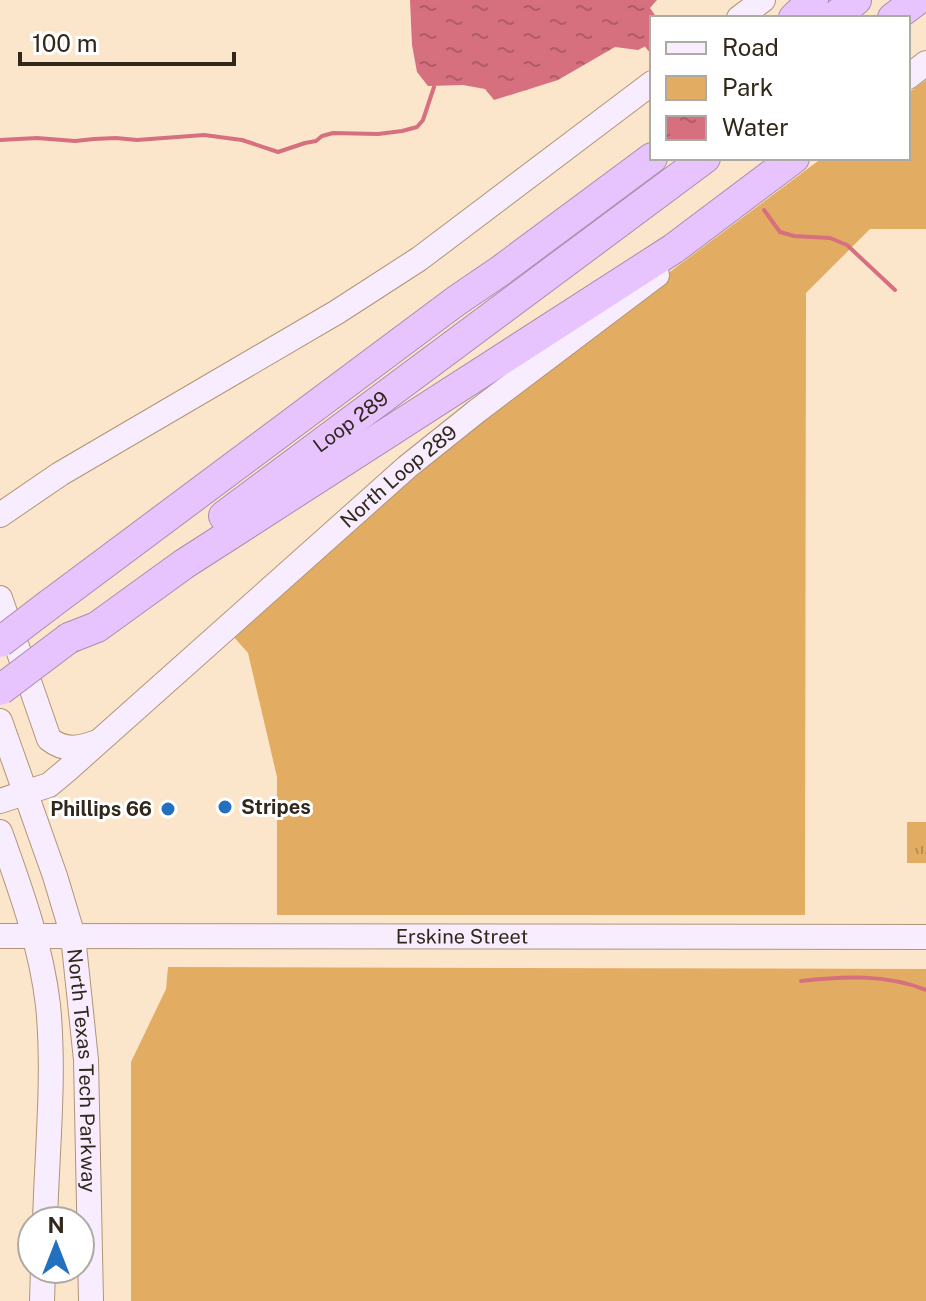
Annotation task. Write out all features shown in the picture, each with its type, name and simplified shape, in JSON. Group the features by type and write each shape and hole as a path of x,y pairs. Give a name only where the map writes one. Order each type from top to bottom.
{"highway":[{"path":"796,16 813,0"},
{"path":"836,16 856,0"},
{"path":"896,16 917,0"},
{"path":"456,301 494,262 650,144"},
{"name":"Loop 289","path":"0,642 650,159"},
{"name":"Loop 289","path":"0,690 108,604 702,160"},
{"path":"69,638 97,627 197,556 673,249 791,160"}],"main road":[{"path":"742,16 763,0"},
{"path":"910,75 926,63"},
{"path":"0,515 60,474 337,312 419,259 650,85"},
{"name":"North Loop 289","path":"0,801 49,785 407,467 806,160"},
{"path":"0,501 29,495"},
{"path":"0,535 29,495"},
{"path":"0,598 49,739 75,749 97,742"},
{"name":"North Texas Tech Parkway","path":"0,721 73,936 86,1060 91,1301"},
{"name":"North Texas Tech Parkway","path":"0,832 34,936 48,1005 51,1063 46,1205"},
{"name":"Erskine Street","path":"0,936 926,937"}],"green space":[{"path":"926,80 926,229 870,229 806,293 805,915 277,915 277,777 248,653 233,636 405,478 599,325 819,160 910,160 910,92"},
{"path":"907,822 926,822 926,863 907,863"},
{"path":"168,967 926,969 926,1301 131,1301 131,1062 166,989"}],"water":[{"path":"410,0 657,0 650,8 656,16 650,16 650,44 638,50 615,47 558,80 494,100 485,89 463,85 428,86 417,72"}],"waterway":[{"path":"647,46 650,50"},
{"path":"0,140 137,140 204,135 242,140 278,152 333,133 378,134 417,127 423,120 434,87"},
{"path":"764,210 780,232 830,238 847,245 895,290"},
{"path":"801,981 864,978 896,981 926,990"}],"place":[{"name":"Stripes","path":"225,807"},
{"name":"Phillips 66","path":"168,809"}]}
